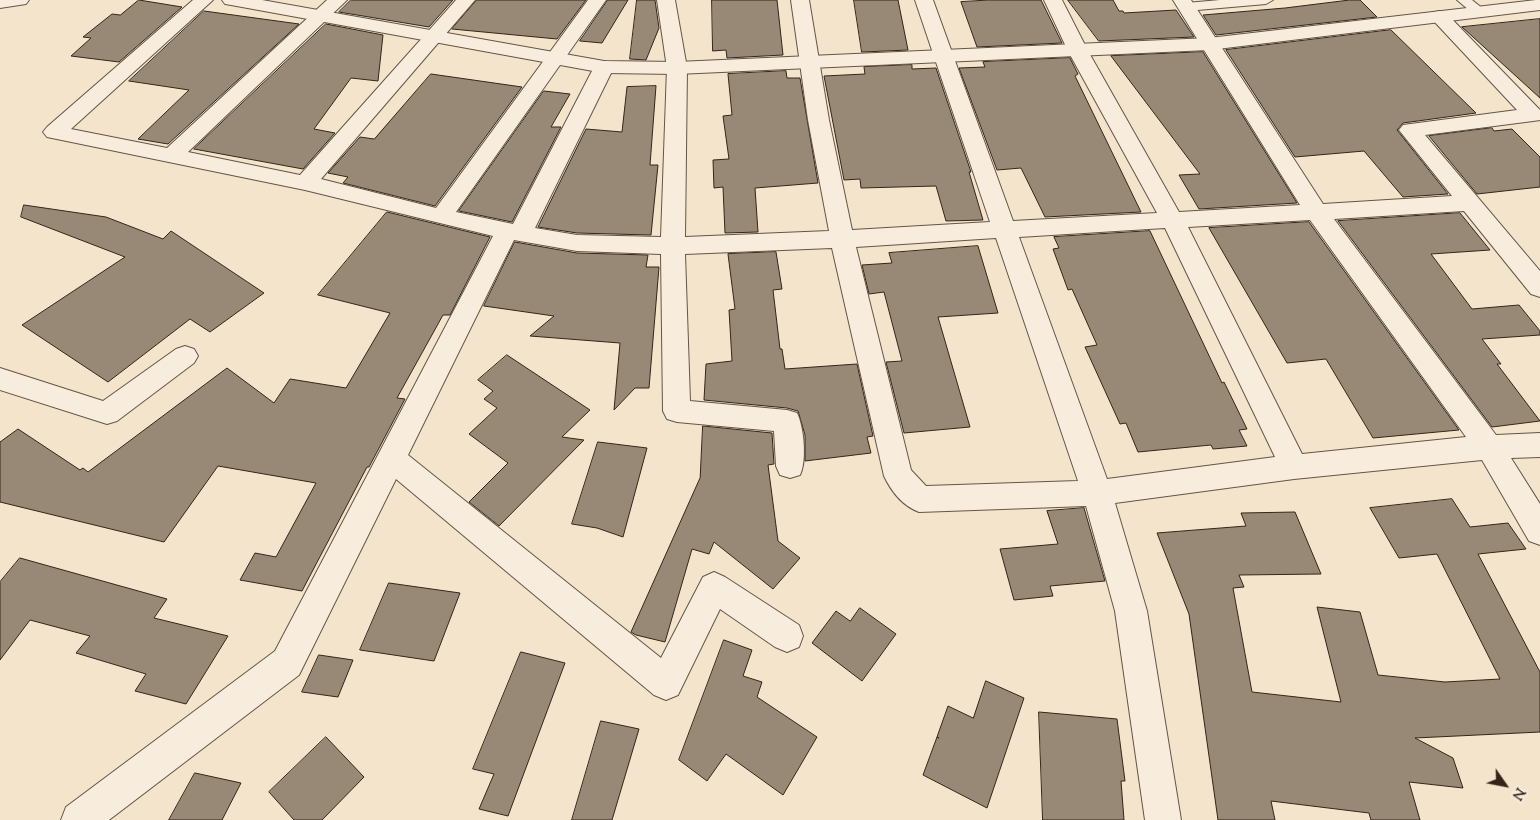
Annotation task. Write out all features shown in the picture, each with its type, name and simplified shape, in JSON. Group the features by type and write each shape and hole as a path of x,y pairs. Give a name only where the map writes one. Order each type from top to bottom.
{"street":[{"path":"0,3 20,0"},
{"path":"204,0 54,132 305,183 440,217 513,233 577,243 672,246 842,239 1470,203"},
{"path":"231,0 604,67 677,68 1209,44 1540,5"},
{"path":"171,156 338,0"},
{"path":"305,183 466,0"},
{"path":"440,217 597,0"},
{"path":"666,0 677,68 672,246 677,411 787,421 790,466"},
{"path":"800,0 807,61 842,239 898,476 919,499 1097,493 1294,467 1490,447 1540,445"},
{"path":"924,0 1003,230 1097,493 1131,610 1163,820"},
{"path":"1053,0 1078,51 1172,219 1294,467"},
{"path":"1184,4 1316,211 1490,447 1540,531"},
{"path":"1439,17 1537,114"},
{"path":"80,820 287,663 392,459 604,67"},
{"path":"1537,114 1410,130 1540,288"},
{"path":"0,379 107,412 185,356"},
{"path":"392,459 666,683 714,587 787,636"}],"lane":[{"path":"1184,4 1266,0"},
{"path":"1464,0 1480,12"}],"building":[{"path":"139,0 182,7 119,62 71,56 91,38 83,37 112,14 120,15"},
{"path":"351,0 453,0 429,27 339,12"},
{"path":"477,0 586,0 557,39 452,29"},
{"path":"608,0 628,0 602,43 580,41"},
{"path":"637,0 655,0 659,28 646,60 630,59"},
{"path":"712,0 777,0 783,55 727,58 726,50 713,51"},
{"path":"854,0 898,0 908,50 862,52"},
{"path":"1041,0 1062,43 977,47 961,2"},
{"path":"1068,0 1113,0 1119,11 1124,13 1176,10 1194,37 1099,41"},
{"path":"1360,0 1377,17 1216,35 1203,15 1285,8"},
{"path":"204,11 299,24 168,144 138,139 189,90 129,81"},
{"path":"1540,19 1540,98 1462,27"},
{"path":"326,24 383,35 378,81 351,78 314,129 335,133 303,169 194,149"},
{"path":"1391,30 1476,113 1403,123 1397,130 1448,194 1403,197 1364,151 1295,157 1226,50"},
{"path":"1203,52 1297,203 1199,209 1179,175 1200,174 1111,56"},
{"path":"1070,58 1078,74 1075,76 1141,212 1045,217 1021,168 997,170 959,68 985,67 983,62"},
{"path":"912,65 912,69 936,68 971,172 969,172 983,220 946,221 936,186 861,188 860,179 844,180 824,76 865,74 864,67"},
{"path":"786,71 787,78 800,78 818,183 755,188 758,232 725,233 723,187 714,188 713,160 729,159 723,116 732,115 728,74"},
{"path":"431,74 522,87 435,206 343,183 348,177 328,173 360,137 374,139"},
{"path":"656,86 650,165 658,165 651,235 577,233 538,227 586,129 622,132 627,87"},
{"path":"544,91 570,94 551,127 561,127 512,222 459,211"},
{"path":"1492,128 1494,131 1512,129 1540,157 1540,187 1477,194 1429,136"},
{"path":"24,205 106,217 163,239 171,231 264,293 210,332 190,319 108,382 22,325 125,257 21,217"},
{"path":"387,212 490,237 450,315 443,315 397,398 405,399 302,591 240,580 255,553 276,557 316,483 218,466 164,542 0,502 0,442 18,429 80,470 83,468 88,472 227,368 274,403 290,379 346,388 390,313 318,295"},
{"path":"1460,213 1490,250 1431,254 1472,309 1519,305 1540,331 1540,335 1482,339 1501,364 1497,364 1540,421 1492,427 1338,221"},
{"path":"1309,222 1459,430 1373,438 1326,359 1287,363 1209,228"},
{"path":"1150,231 1222,383 1224,382 1247,429 1239,430 1247,446 1213,449 1211,445 1138,452 1126,423 1120,424 1085,347 1097,345 1072,289 1068,290 1053,249 1059,248 1054,237"},
{"path":"515,242 577,253 648,255 646,267 659,267 649,388 635,388 614,410 620,343 530,336 554,316 484,306"},
{"path":"978,246 998,313 938,317 970,427 904,433 886,362 902,361 884,292 869,294 862,265 892,263 889,253"},
{"path":"776,252 782,289 773,290 780,349 782,349 785,369 857,364 873,436 867,437 871,453 805,461 805,435 798,411 787,408 704,400 706,364 732,361 729,310 735,309 728,254"},
{"path":"507,355 590,410 562,437 584,440 499,526 469,502 508,463 469,434 497,408 484,399 493,391 478,380"},
{"path":"703,426 772,433 774,464 768,465 778,541 800,558 773,589 714,542 709,554 692,549 665,642 636,635 631,632 700,478"},
{"path":"598,442 647,448 623,537 597,528 572,524"},
{"path":"1452,499 1470,527 1508,523 1526,549 1478,554 1540,672 1540,732 1415,738 1453,758 1463,788 1409,782 1420,820 1371,820 1369,813 1271,801 1275,820 1218,820 1189,614 1157,533 1246,526 1241,513 1295,512 1321,574 1239,575 1244,587 1233,588 1252,692 1341,702 1317,607 1360,612 1378,675 1445,682 1500,679 1437,554 1399,558 1370,508"},
{"path":"1084,508 1105,581 1050,586 1053,596 1014,600 1000,549 1058,544 1047,511"},
{"path":"20,558 167,599 154,618 228,636 186,704 135,691 146,674 76,653 90,636 30,620 0,660 0,582"},
{"path":"389,583 460,593 434,661 360,650"},
{"path":"860,608 896,634 862,681 812,643 836,611 850,621"},
{"path":"724,640 752,650 743,676 762,682 757,697 817,737 783,795 726,754 707,781 679,760"},
{"path":"521,652 565,663 508,816 479,809 494,774 473,769"},
{"path":"319,655 353,660 338,697 302,692"},
{"path":"986,681 1024,698 987,808 923,775 948,706 973,718"},
{"path":"1039,712 1117,719 1125,781 1121,781 1124,820 1043,820"},
{"path":"601,721 639,729 612,820 572,820"},
{"path":"326,737 364,777 322,820 294,820 269,792"},
{"path":"195,773 241,783 222,820 169,820"}]}
